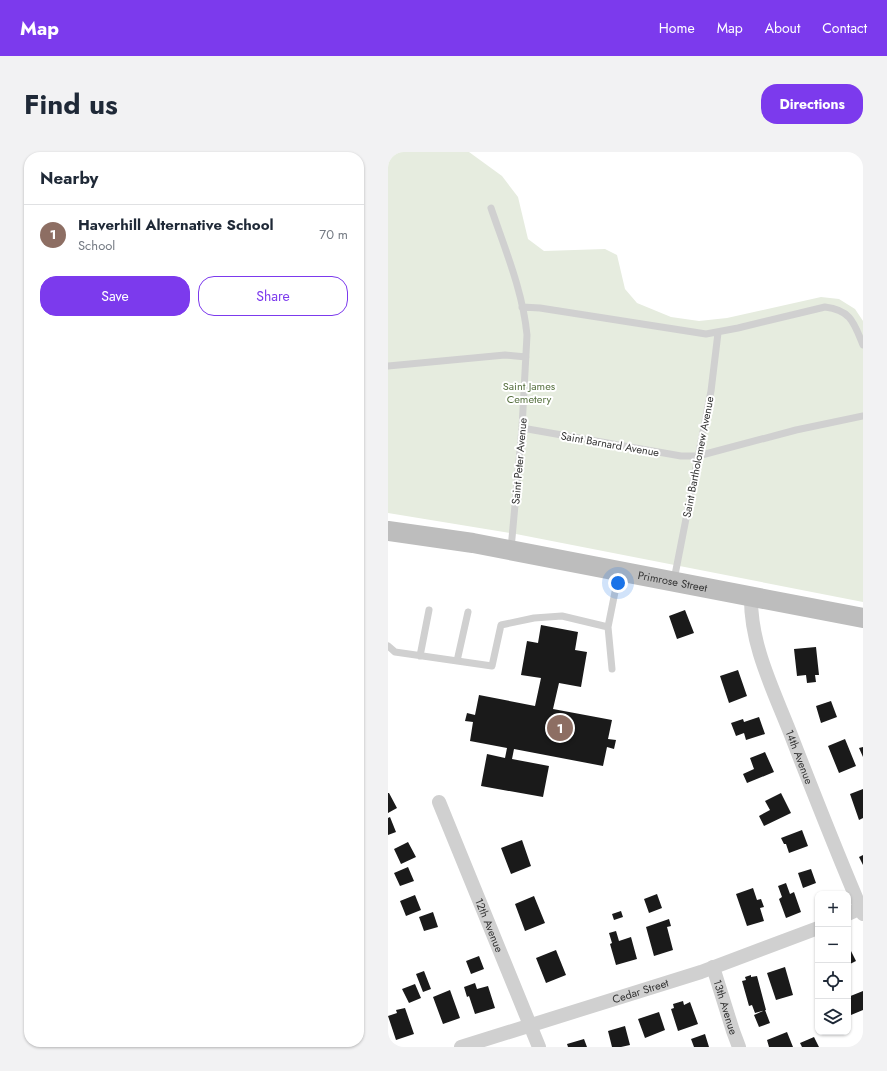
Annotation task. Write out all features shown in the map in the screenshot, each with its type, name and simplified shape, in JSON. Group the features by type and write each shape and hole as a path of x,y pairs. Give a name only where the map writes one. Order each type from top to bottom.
{"main road":[{"name":"Primrose Street","path":"388,531 473,543 863,618"}],"street":[{"name":"14th Avenue","path":"751,596 752,625 766,671 859,911"},
{"name":"12th Avenue","path":"439,802 539,1047"},
{"name":"Cedar Street","path":"461,1047 713,968 815,929"},
{"name":"13th Avenue","path":"713,968 739,1047"}],"lane":[{"name":"Saint Peter Avenue","path":"491,208 514,276 526,328 522,428 511,551"},
{"path":"522,307 540,308 706,334 718,333 825,307 837,309 848,315 855,325 863,345"},
{"name":"Saint Bartholomew Avenue","path":"674,581 711,391 718,333"},
{"path":"388,366 504,355 526,357"},
{"name":"Saint Barnard Avenue","path":"522,428 681,456 698,456 796,430 863,416"},
{"path":"612,669 608,627 619,571"},
{"path":"420,656 429,610"},
{"path":"458,661 468,612"},
{"path":"388,646 395,652 492,666 501,625 534,618 562,616 608,627"}],"green space":[{"name":"Saint James Cemetery","path":"388,152 469,152 502,176 518,197 528,239 544,251 605,249 617,255 625,289 637,303 671,317 699,321 727,318 821,297 839,299 855,309 863,321 863,602 516,534 388,513"}],"building":[{"path":"685,610 694,633 677,639 669,616"},
{"path":"541,625 578,632 575,650 587,652 581,687 559,683 553,709 612,720 608,739 616,740 614,749 607,747 603,766 514,749 512,759 549,766 543,797 481,786 487,754 505,758 507,748 470,741 473,722 465,721 467,713 475,715 479,695 535,706 541,678 521,675 527,641 538,643"},
{"path":"816,647 819,675 815,675 816,682 807,683 806,675 797,676 794,649"},
{"path":"738,670 747,696 729,703 720,676"},
{"path":"831,701 837,717 821,723 816,706"},
{"path":"759,717 765,734 746,740 744,733 736,736 731,723 743,719 744,722"},
{"path":"845,739 856,766 839,773 828,746"},
{"path":"863,747 863,757 859,748"},
{"path":"765,752 774,772 747,783 743,774 754,769 750,758"},
{"path":"863,789 863,818 859,820 850,794"},
{"path":"388,793 397,808 388,813"},
{"path":"781,793 791,813 764,826 759,816 770,810 765,801"},
{"path":"390,817 396,832 388,835 388,818"},
{"path":"802,830 808,846 789,853 786,844 784,844 781,838"},
{"path":"522,840 531,866 511,874 501,848"},
{"path":"408,842 416,857 401,864 394,849"},
{"path":"863,855 863,865 859,857"},
{"path":"408,867 414,881 400,886 394,873"},
{"path":"811,869 816,883 803,888 798,873"},
{"path":"786,883 790,894 794,892 801,912 786,918 779,899 782,897 778,886"},
{"path":"753,888 757,900 761,899 764,907 760,908 764,921 747,926 736,894"},
{"path":"657,894 662,908 649,913 644,899"},
{"path":"415,895 421,910 406,916 400,901"},
{"path":"534,896 545,923 525,931 515,904"},
{"path":"621,911 623,917 614,920 612,914"},
{"path":"433,912 438,927 424,931 419,917"},
{"path":"669,919 671,926 667,927 673,950 654,956 646,927"},
{"path":"616,931 619,941 631,937 637,959 616,965 610,944 612,943 609,933"},
{"path":"556,950 566,975 546,983 536,958"},
{"path":"851,951 856,961 851,964"},
{"path":"479,956 484,969 471,974 466,961"},
{"path":"785,967 793,995 776,1000 767,973"},
{"path":"424,971 431,989 423,992 416,974"},
{"path":"751,975 751,977 757,976 766,1010 755,1013 752,1005 749,1006 742,981 746,980 745,977"},
{"path":"475,983 477,989 488,986 495,1008 475,1014 469,996 467,997 464,987"},
{"path":"415,984 421,998 409,1003 402,989"},
{"path":"450,990 460,1018 443,1024 433,997"},
{"path":"863,991 863,1010 851,1015 851,999 851,996"},
{"path":"683,1001 684,1005 690,1002 698,1024 678,1031 671,1009 674,1008 673,1004"},
{"path":"405,1008 414,1034 396,1040 388,1016 397,1013 396,1010"},
{"path":"765,1010 770,1023 759,1027 754,1015"},
{"path":"659,1012 665,1030 645,1038 638,1019"},
{"path":"625,1026 630,1045 612,1047 608,1031"},
{"path":"787,1032 793,1047 769,1047 767,1040"},
{"path":"705,1034 709,1047 694,1047 691,1039"},
{"path":"814,1037 819,1047 802,1047 800,1043"},
{"path":"584,1039 587,1047 568,1047 567,1044"}],"place":[{"name":"Haverhill Alternative School","path":"560,728"}]}
